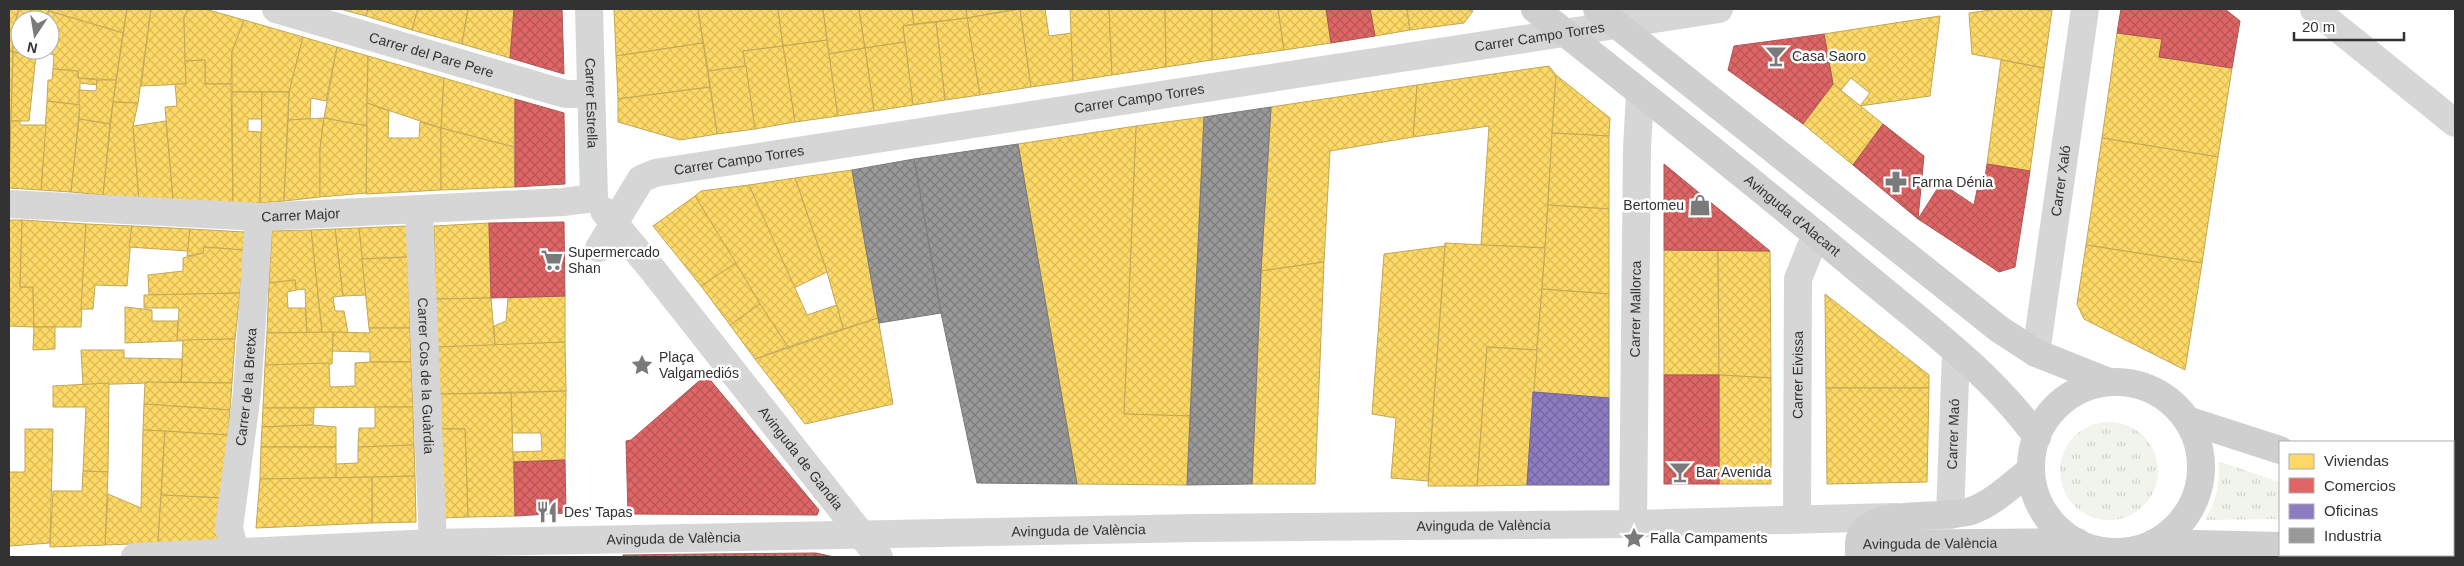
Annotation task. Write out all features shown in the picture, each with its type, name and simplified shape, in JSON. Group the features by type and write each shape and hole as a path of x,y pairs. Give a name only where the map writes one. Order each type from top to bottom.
{"main road":[{"name":"Avinguda d'Alacant","path":"1535,9 1816,234 1956,353 2018,410 2037,437"},
{"path":"1606,16 1999,329 2036,353 2109,382 2132,384 2153,390 2172,403 2187,420 2198,442 2202,465 2199,489 2189,511 2174,529 2154,543 2117,555 2077,542 2058,529 2044,512 2035,492 2031,470 2037,437 2048,416 2065,399 2086,387 2109,382"},
{"path":"2187,420 2279,450"},
{"name":"Avinguda de València","path":"2031,470 1981,507 1950,515 1923,516 1878,522 1868,526 1861,534 1859,551 2077,542"},
{"path":"2154,543 2279,546"}],"street":[{"name":"Carrer del Pare Pere","path":"276,9 561,92 590,94"},
{"name":"Carrer Estrella","path":"588,9 594,198"},
{"name":"Carrer Campo Torres","path":"599,248 642,179 655,173 1566,33 1606,16 1719,9"},
{"name":"Carrer Xaló","path":"2036,353 2086,9"},
{"path":"2314,9 2455,123"},
{"name":"Carrer Mallorca","path":"1634,524 1637,148 1640,94"},
{"path":"594,198 614,224"},
{"name":"Carrer Major","path":"9,204 259,217 563,202 594,198"},
{"name":"Carrer Cos de la Guàrdia","path":"419,210 431,550"},
{"name":"Carrer de la Bretxa","path":"236,556 229,528 247,393 259,217"},
{"name":"Avinguda de Gandia","path":"614,224 652,268 863,534 879,557"},
{"name":"Carrer Eivissa","path":"1797,519 1798,279 1816,234"},
{"name":"Carrer Maó","path":"1950,515 1956,353"},
{"name":"Avinguda de València","path":"135,557 599,548 863,534 1206,528 1634,524 1923,516"}],"green space":[{"path":"2109,422 2128,426 2144,436 2154,452 2158,471 2154,490 2144,506 2128,516 2109,520 2090,516 2074,506 2064,490 2060,471 2064,452 2074,436 2090,426"},
{"path":"2218,461 2279,482 2279,519 2205,520 2217,492"}],"building: Viviendas":[{"path":"9,9 19,9 10,10 9,51"},
{"path":"19,9 49,9 49,10"},
{"path":"127,9 123,33 60,14 60,10 49,10"},
{"path":"127,9 151,9 138,103 113,102"},
{"path":"151,9 188,9 184,18 186,84 141,86"},
{"path":"188,9 205,9 244,20 232,52 231,84 205,84 205,60 185,61 184,18"},
{"path":"340,9 368,9 366,16"},
{"path":"368,9 418,9 412,30 366,16"},
{"path":"418,9 468,9 462,44 412,30"},
{"path":"468,9 514,9 510,58 462,44"},
{"path":"614,9 698,9 703,43 616,56"},
{"path":"698,9 778,9 783,46 743,51 746,66 708,71"},
{"path":"778,9 823,9 827,40 783,46"},
{"path":"823,9 859,9 865,48 829,54"},
{"path":"859,9 912,9 914,24 903,26 905,42 865,48"},
{"path":"912,9 966,9 967,18 914,24"},
{"path":"966,9 1011,9 1011,10 967,18"},
{"path":"1020,9 1031,87 980,95 967,18"},
{"path":"1020,9 1045,9 1049,36 1072,33 1073,81 1031,87"},
{"path":"1070,9 1109,9 1112,75 1073,81"},
{"path":"1109,9 1165,9 1166,67 1112,75"},
{"path":"1165,9 1212,9 1212,60 1166,67"},
{"path":"1212,9 1278,9 1284,50 1212,60"},
{"path":"1278,9 1326,9 1331,43 1284,50"},
{"path":"1370,9 1407,9 1410,30 1375,36"},
{"path":"1407,9 1469,9 1473,11 1464,23 1410,30"},
{"path":"1998,9 2052,10 2044,68 1972,54 1969,13"},
{"path":"60,14 123,33 116,80 78,78 78,71 53,69 54,60 60,60"},
{"path":"1940,16 1930,96 1860,106 1870,93 1851,78 1841,90 1833,84 1824,34"},
{"path":"967,18 980,95 945,100 936,22"},
{"path":"244,20 303,37 289,92 232,92 232,52"},
{"path":"936,22 945,100 913,105 903,26"},
{"path":"2117,33 2162,39 2159,57 2232,68 2218,157 2102,138"},
{"path":"303,37 337,47 326,101 311,98 310,119 288,120 289,92"},
{"path":"827,40 838,116 795,122 783,46"},
{"path":"905,42 913,105 874,111 865,48"},
{"path":"703,43 710,87 618,99 616,56"},
{"path":"783,46 795,122 755,129 743,51"},
{"path":"337,47 368,56 367,126 324,118"},
{"path":"865,48 874,111 838,116 829,54"},
{"path":"9,51 10,60 13,60 9,188"},
{"path":"368,56 444,78 441,128 367,103"},
{"path":"13,60 35,60 29,121 11,121"},
{"path":"205,60 205,84 231,84 233,206 173,201 165,107 177,106 175,84 186,84 185,61"},
{"path":"2001,60 2044,68 2030,171 1987,164"},
{"path":"746,66 755,129 717,134 708,71"},
{"path":"1549,66 1556,75 1545,248 1481,245 1489,126 1413,137 1417,85"},
{"path":"53,69 78,71 78,78 97,80 97,85 80,83 80,105 47,101 48,80 52,80"},
{"path":"1556,75 1610,118 1609,136 1552,133"},
{"path":"444,78 515,99 514,147 441,128"},
{"path":"97,80 116,80 110,124 79,119 79,90 96,91"},
{"path":"1833,84 1883,124 1853,165 1803,124"},
{"path":"1417,85 1413,137 1330,151 1324,262 1261,271 1271,107"},
{"path":"710,87 717,134 680,140 618,122 618,99"},
{"path":"232,92 262,92 262,119 248,119 248,131 261,132 260,203 233,205"},
{"path":"262,92 289,92 284,201 260,203"},
{"path":"47,101 80,105 71,192 41,190"},
{"path":"113,102 138,103 133,126 139,199 103,195"},
{"path":"367,103 389,111 388,138 419,138 420,122 441,128 441,190 366,194"},
{"path":"1204,117 1190,416 1124,414 1136,126"},
{"path":"324,118 320,149 320,197 284,201 288,120"},
{"path":"324,118 367,126 366,193 320,197 320,149"},
{"path":"79,119 110,124 103,195 71,192"},
{"path":"11,121 20,121 20,125 46,125 41,190 9,188"},
{"path":"166,121 173,201 139,199 133,126"},
{"path":"1136,126 1124,414 1190,416 1187,485 1077,484 1018,144"},
{"path":"441,128 514,147 515,187 441,190"},
{"path":"1552,133 1609,136 1609,209 1548,205"},
{"path":"2102,138 2218,157 2202,263 2086,245"},
{"path":"852,170 878,318 843,329 827,272 795,178"},
{"path":"795,178 827,272 794,288 749,185"},
{"path":"749,185 807,315 837,305 843,329 788,347 695,196 701,191"},
{"path":"695,196 736,263 701,286 653,226"},
{"path":"1548,205 1609,209 1609,294 1542,289"},
{"path":"9,220 22,220 20,287 33,287 34,327 9,326"},
{"path":"22,220 86,224 81,327 34,327 33,287 20,287"},
{"path":"489,223 491,298 436,299 434,226"},
{"path":"86,224 132,226 127,286 95,285 93,309 81,309"},
{"path":"132,226 190,229 188,251 129,247"},
{"path":"407,226 408,257 362,259 359,228"},
{"path":"359,228 366,295 343,296 335,229"},
{"path":"190,229 245,232 244,250 204,247 203,253 187,256"},
{"path":"335,229 343,296 333,297 335,311 344,311 348,333 322,333 311,230"},
{"path":"311,230 322,333 307,333 305,289 296,290 295,280 269,283 272,231"},
{"path":"1445,243 1545,248 1537,350 1487,347 1477,486 1428,486"},
{"path":"2086,245 2202,263 2185,370 2084,319 2077,304"},
{"path":"1445,246 1428,481 1391,478 1396,418 1372,414 1384,254"},
{"path":"204,247 244,250 240,293 149,295 148,275 183,271 183,258 203,253"},
{"path":"1664,250 1718,250 1719,375 1664,375"},
{"path":"1718,250 1770,251 1771,378 1719,375"},
{"path":"408,257 410,328 369,328 362,259"},
{"path":"1324,262 1315,484 1252,484 1261,271"},
{"path":"736,263 760,304 730,325 701,286"},
{"path":"295,280 296,290 287,292 288,308 305,308 307,333 267,333 269,283"},
{"path":"1542,289 1609,294 1609,398 1533,392"},
{"path":"240,293 235,339 177,341 179,308 144,308 144,295"},
{"path":"1825,294 1929,375 1929,388 1826,388"},
{"path":"565,296 565,342 495,346 494,326 506,321 508,298"},
{"path":"491,298 495,346 437,347 436,299"},
{"path":"760,304 788,347 755,359 730,325"},
{"path":"125,307 152,310 152,321 178,321 177,341 125,343"},
{"path":"878,318 893,404 805,424 755,359"},
{"path":"34,327 55,327 55,349 33,350"},
{"path":"369,328 410,328 411,362 370,362 370,352 332,351 333,332 370,333"},
{"path":"333,332 332,364 265,365 267,333"},
{"path":"235,339 232,383 181,382 183,340"},
{"path":"565,342 566,391 439,394 437,347"},
{"path":"1487,347 1537,350 1527,485 1477,486"},
{"path":"81,350 124,350 124,358 182,359 181,382 83,385"},
{"path":"411,362 413,407 263,408 265,365 329,363 330,387 355,386 355,363"},
{"path":"1719,375 1771,378 1771,484 1719,484"},
{"path":"145,382 232,383 230,410 144,404"},
{"path":"109,383 108,472 83,471 86,407 53,407 53,386"},
{"path":"1826,388 1929,388 1927,482 1827,484"},
{"path":"566,391 565,460 514,462 513,452 542,451 541,433 512,433 511,393"},
{"path":"511,393 515,516 468,517 465,429 440,429 439,394"},
{"path":"144,404 230,410 228,435 143,430"},
{"path":"375,407 413,407 414,445 358,447 359,428 375,428"},
{"path":"263,408 314,408 313,425 262,427"},
{"path":"313,425 336,427 336,447 261,447 262,427"},
{"path":"25,429 53,429 50,543 9,546 9,472 25,472"},
{"path":"440,429 465,429 468,517 442,518"},
{"path":"143,430 165,431 158,543 105,545 108,494 141,508"},
{"path":"165,431 228,435 222,498 161,495"},
{"path":"414,445 415,476 336,478 335,464 358,463 358,447"},
{"path":"261,447 336,447 336,478 260,479"},
{"path":"83,471 108,472 105,545 50,547 53,491 82,491"},
{"path":"415,476 416,522 372,523 372,477"},
{"path":"372,477 372,523 256,528 260,479"},
{"path":"161,495 222,498 219,541 158,543"}],"building: Comercios":[{"path":"514,9 562,9 564,74 510,58"},
{"path":"1326,9 1370,9 1375,36 1331,43"},
{"path":"2121,9 2225,9 2240,21 2232,68 2159,57 2162,39 2117,33"},
{"path":"1824,34 1833,84 1803,124 1728,70 1734,46"},
{"path":"515,99 564,113 565,184 515,187"},
{"path":"1883,124 1924,156 1918,219 1853,165"},
{"path":"1664,164 1770,251 1664,250"},
{"path":"1987,164 2030,171 2015,267 1999,272 1918,219 1941,183 1974,205 1977,190 1983,191"},
{"path":"564,222 565,296 491,298 489,223"},
{"path":"706,375 819,510 817,515 628,514 626,441 631,440"},
{"path":"1664,375 1719,375 1719,484 1664,484"},
{"path":"565,460 566,513 515,516 514,462"},
{"path":"816,553 834,557 703,557 703,554"},
{"path":"703,554 703,557 623,557 623,555"}],"building: Oficinas":[{"path":"1533,392 1609,398 1609,485 1527,485"}],"building: Industria":[{"path":"1271,107 1261,271 1252,484 1187,485 1204,117"},
{"path":"1018,144 1077,484 977,483 941,313 914,159"},
{"path":"914,159 941,313 879,323 852,170"}],"place":[{"name":"Casa Saoro","path":"1776,56"},
{"name":"Farma Dénia","path":"1896,182"},
{"name":"Bertomeu","path":"1700,205"},
{"name":"Supermercado Shan","path":"552,260"},
{"name":"Plaça Valgamediós","path":"642,365"},
{"name":"Bar Avenida","path":"1680,472"},
{"name":"Des' Tapas","path":"547,512"},
{"name":"Falla Campaments","path":"1634,538"}]}
